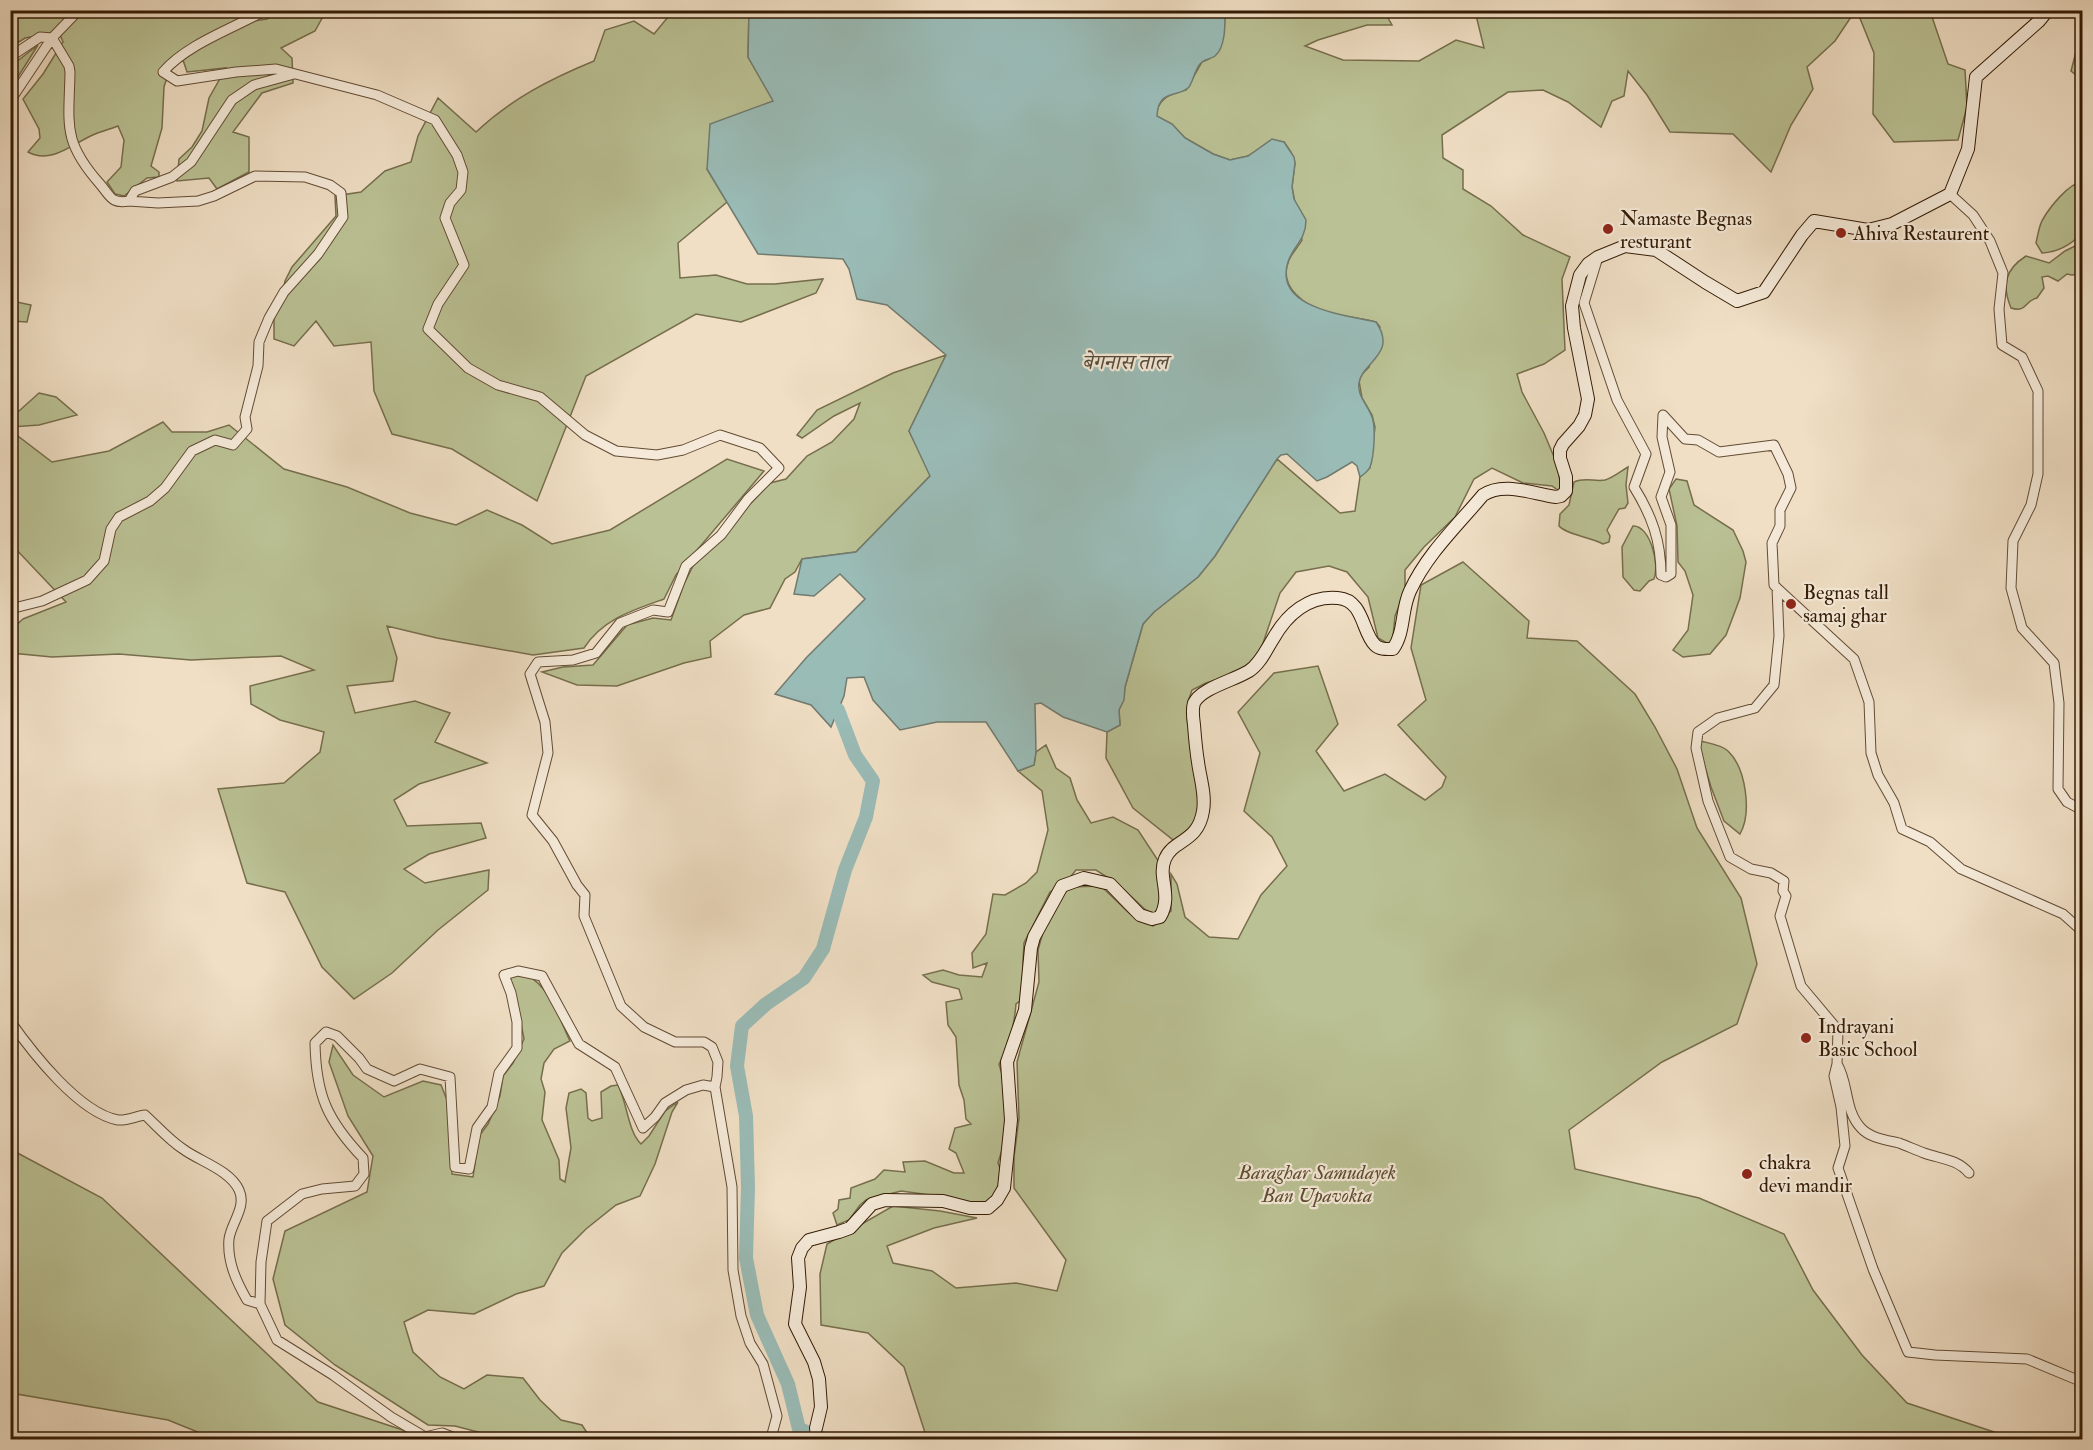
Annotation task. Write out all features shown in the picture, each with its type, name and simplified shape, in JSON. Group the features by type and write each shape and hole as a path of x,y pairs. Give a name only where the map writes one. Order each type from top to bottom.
{"main road":[{"path":"814,1434 821,1407 819,1379 814,1362 795,1324 800,1287 798,1258 802,1248 809,1240 850,1228 872,1204 885,1200 943,1201 970,1208 988,1208 998,1200 1004,1188 1011,1120 1007,1062 1025,1010 1034,937 1062,886 1084,878 1110,884 1140,915 1152,919 1160,917 1165,908 1163,866 1165,859 1168,853 1196,832 1203,813 1204,798 1196,751 1193,713 1194,703 1201,694 1250,671 1263,658 1275,635 1295,610 1315,599 1340,598 1354,604 1375,645 1382,649 1393,649 1398,641 1408,595 1424,563 1483,495 1490,490 1503,488 1556,496 1561,496 1566,492 1566,477 1560,450 1582,420 1588,399 1572,306 1580,275 1588,264 1598,257 1625,246 1656,250 1737,301 1764,292 1814,221 1868,230 1892,224 1950,194 1968,149 1976,77 2039,21 2048,10"}],"street":[{"path":"10,101 51,39 79,10"},
{"path":"266,10 194,48 163,72 177,81 236,72 276,69 377,95 435,120 457,155 464,171 461,190 450,203 445,218 464,266 438,304 428,329 468,368 498,385 540,397 585,435 616,451 657,455 683,450 720,435 760,448 779,468 748,499 721,535 686,566 668,612 653,610 620,623 596,653 573,660 538,662 530,674 545,722 548,753 532,814 553,841 585,895 584,916 621,1006 644,1027 675,1042 704,1041 712,1047 717,1062 715,1087 732,1187 733,1270 741,1316 750,1343 763,1364 777,1416 773,1439"},
{"path":"10,57 40,37 51,39 66,60 70,72 69,120 73,148 89,172 112,199 120,202 158,203 198,201 214,196 255,176 305,177 330,184 341,193 343,217 318,254 284,292 269,318 259,342 258,366 245,417 247,429 233,445 215,440 192,451 165,488 150,501 119,516 111,530 104,561 87,580 42,601 10,609"},
{"path":"129,201 135,191 172,177 191,162 232,100 254,85 295,73"},
{"path":"1950,194 1973,215 1989,241 2003,273 1999,309 2002,345 2022,357 2038,391 2038,474 2031,505 2013,541 2011,588 2022,628 2054,663 2059,703 2058,789 2067,802 2082,810"},
{"path":"1598,257 1584,303 1617,400 1646,454 1634,487 1644,503 1658,538 1661,575 1666,577 1671,573 1671,525 1661,497 1671,472 1662,437 1663,415 1685,439 1698,440 1719,452 1774,444 1788,474 1791,488 1780,510 1780,526 1772,543 1774,585 1854,658 1869,702 1871,753 1878,775 1894,803 1902,829 1929,842 1961,869 2063,914 2082,931"},
{"path":"1777,588 1779,636 1774,685 1755,708 1718,718 1698,732 1695,748 1708,801 1730,857 1751,870 1772,873 1784,881 1783,891 1786,896 1780,916 1801,986 1838,1030 1837,1064 1834,1076 1841,1107 1845,1146 1838,1168 1873,1269 1908,1352 2027,1359 2080,1381 2081,1440"},
{"path":"460,1440 442,1433 425,1437 391,1417 333,1375 278,1340 260,1304 261,1262 267,1221 302,1194 322,1189 355,1186 364,1174 363,1158 343,1136 321,1095 315,1043 326,1032 337,1036 367,1069 394,1081 420,1069 450,1077 455,1167 469,1169 477,1128 492,1107 499,1073 517,1048 517,1022 511,993 504,975 518,971 542,976 579,1044 615,1067 643,1128 655,1117 665,1102 686,1090 703,1085 715,1087"},
{"path":"10,1021 31,1050 90,1108 119,1120 145,1115 183,1149 215,1166 238,1187 241,1205 229,1237 229,1258 238,1285 247,1300 260,1304"},
{"path":"1837,1064 1842,1071 1853,1114 1861,1128 1878,1138 1950,1160 1962,1165 1969,1173"}],"green space":[{"path":"19,11 252,11 240,23 267,19 281,11 326,11 315,31 281,48 292,58 293,83 262,93 233,132 249,137 249,172 217,189 209,178 177,181 179,159 192,147 202,131 209,98 226,68 187,72 183,60 170,68 164,87 162,128 151,166 159,172 159,177 147,178 124,196 115,194 107,182 121,167 124,140 118,126 95,134 54,154 46,156 28,152 40,138 39,129 23,99 43,74 63,42 59,32 25,38 11,47 11,15"},
{"path":"673,11 749,11 748,57 774,101 707,169 727,202 678,243 680,278 716,275 747,284 775,284 823,279 816,293 741,322 696,314 586,376 537,501 452,449 392,434 374,391 371,342 334,346 316,321 294,346 274,339 274,318 280,305 285,281 292,267 336,216 335,196 361,192 385,171 411,162 418,136 438,98 476,132 517,100 562,75 594,61 605,30 634,21 654,34"},
{"path":"1225,11 1271,11 1273,14 1282,16 1282,11 1384,11 1392,25 1367,25 1305,46 1343,60 1419,61 1456,40 1484,48 1475,11 1855,11 1835,41 1807,67 1813,89 1791,125 1771,172 1733,134 1670,132 1647,95 1628,71 1624,96 1612,101 1601,127 1568,102 1543,90 1508,92 1442,135 1443,158 1463,170 1463,189 1491,206 1523,235 1570,257 1562,279 1565,350 1544,364 1517,374 1522,392 1544,433 1557,464 1562,493 1552,486 1523,483 1492,468 1474,479 1455,517 1424,547 1405,570 1405,591 1395,616 1392,646 1378,638 1368,597 1347,572 1329,566 1296,572 1280,593 1259,655 1245,667 1192,690 1188,702 1201,808 1192,833 1177,843 1133,808 1106,758 1107,732 1120,725 1119,710 1143,624 1154,612 1198,577 1215,556 1277,459 1340,513 1355,511 1360,477 1370,468 1375,427 1372,415 1362,398 1359,381 1361,375 1369,367 1380,327 1376,322 1329,313 1311,306 1296,294 1287,279 1286,270 1289,260 1302,240 1292,187 1295,163 1284,142 1258,150 1248,156 1230,160 1213,154 1185,138 1172,124 1156,116 1162,101 1170,95 1186,90 1202,62 1210,59 1219,48 1222,41"},
{"path":"1857,11 1930,11 1948,64 1965,70 1967,107 1958,140 1894,142 1873,114 1874,53"},
{"path":"2082,44 2082,80 2071,71 2077,48"},
{"path":"38,45 11,88 11,66"},
{"path":"2082,182 2082,233 2064,247 2042,253 2036,243 2042,221 2060,196 2077,183"},
{"path":"2077,245 2082,247 2082,264 2078,274 2067,274 2058,281 2048,276 2042,277 2044,288 2037,298 2023,308 2011,308 2006,293 2007,279 2019,261 2026,256 2049,263"},
{"path":"12,301 31,305 27,322 11,321"},
{"path":"946,355 909,431 931,475 856,552 802,559 795,572 785,579 770,608 744,615 710,641 711,657 684,663 617,686 577,685 542,672 563,667 593,665 627,625 653,618 671,620 695,562 770,483 786,479 807,456 832,442 854,419 860,403 834,416 802,438 797,435 817,410 893,373"},
{"path":"39,393 56,397 77,415 39,425 11,427 11,408 19,411"},
{"path":"163,422 172,432 207,432 229,425 284,469 347,487 410,513 456,525 487,510 522,525 552,544 610,530 727,459 764,471 676,575 664,599 609,623 584,648 533,655 437,638 387,626 397,658 393,681 347,686 355,713 415,701 450,713 435,742 487,763 419,784 394,800 407,826 481,823 486,838 429,854 404,869 425,883 489,870 488,890 438,930 392,973 354,999 322,967 285,892 247,883 218,789 284,783 320,752 324,732 280,720 251,704 250,686 314,670 281,656 191,660 119,654 52,657 11,653 11,630 23,619 66,602 11,544 10,430 52,462 109,451"},
{"path":"1628,467 1626,485 1628,503 1625,508 1619,509 1607,530 1610,536 1609,542 1603,544 1568,532 1559,526 1560,514 1569,505 1574,482 1605,480"},
{"path":"1676,479 1687,481 1694,505 1733,530 1746,562 1740,598 1726,635 1710,654 1683,657 1673,650 1688,630 1693,595 1685,571 1678,562 1677,526 1669,489"},
{"path":"1633,526 1639,527 1649,539 1656,565 1654,579 1640,591 1634,590 1623,577 1622,547"},
{"name":"Baraghar Samudayek Ban Upavokta","path":"1463,562 1529,621 1527,638 1577,641 1635,694 1677,769 1697,828 1741,898 1757,964 1737,1024 1662,1062 1569,1130 1575,1169 1699,1198 1784,1234 1813,1290 1862,1355 1907,1403 2000,1434 2004,1439 927,1439 904,1367 868,1333 821,1325 820,1274 827,1244 893,1206 977,1218 934,1228 887,1246 893,1263 932,1271 956,1288 1016,1283 1057,1291 1066,1260 1014,1188 1014,1157 1019,1118 1017,1062 1039,982 1038,950 1049,911 1070,887 1101,886 1130,914 1153,926 1171,911 1171,874 1177,884 1185,917 1209,937 1238,939 1261,895 1287,866 1272,837 1244,811 1260,753 1238,712 1274,673 1318,666 1338,724 1316,751 1344,791 1385,774 1425,800 1442,787 1446,777 1398,725 1426,700 1411,648 1421,585"},
{"path":"1697,740 1717,745 1728,751 1739,768 1746,803 1746,815 1740,834 1724,821"},
{"path":"1046,745 1056,768 1070,778 1077,800 1091,823 1113,817 1138,830 1159,862 1160,907 1151,915 1118,884 1096,870 1076,870 1068,880 1050,892 1024,943 1025,997 1016,1004 1011,1035 999,1064 1009,1098 1007,1133 998,1163 1003,1176 992,1204 978,1206 938,1196 901,1191 866,1200 849,1220 837,1225 833,1213 838,1209 839,1200 850,1198 851,1188 875,1179 884,1170 905,1172 903,1162 925,1161 954,1173 964,1173 956,1153 949,1149 955,1128 971,1124 966,1119 964,1100 959,1085 956,1037 948,1025 946,1002 962,999 959,989 932,982 923,975 943,970 959,975 982,977 987,963 973,968 972,953 986,934 993,894 1005,895 1026,883 1037,872 1048,830 1042,791 1018,771 1034,765 1036,752"},
{"path":"527,975 535,980 548,995 570,1041 554,1049 544,1063 541,1079 545,1092 542,1120 559,1160 560,1179 565,1182 571,1148 566,1108 569,1093 581,1089 586,1093 588,1118 592,1121 602,1118 601,1092 618,1085 630,1125 641,1144 665,1111 678,1102 672,1112 655,1164 640,1196 616,1205 586,1229 562,1253 544,1286 516,1294 474,1314 428,1310 404,1322 413,1352 440,1377 464,1389 487,1375 523,1378 540,1400 561,1420 582,1425 591,1439 505,1439 455,1426 428,1425 335,1365 285,1325 273,1279 285,1231 367,1192 373,1156 348,1116 329,1062 333,1045 353,1075 384,1097 423,1081 441,1085 447,1100 452,1174 473,1177 479,1136 488,1124 500,1096 503,1076 513,1063 524,1039 510,983 511,976"},
{"path":"10,1149 102,1198 318,1402 430,1439 215,1439 168,1420 11,1393"}],"water":[{"name":"बेगनास ताल","path":"749,11 1225,11 1224,35 1219,52 1200,64 1189,87 1161,101 1157,116 1172,124 1185,138 1213,154 1230,160 1248,156 1272,139 1284,142 1294,157 1292,187 1294,199 1306,220 1302,238 1288,262 1286,278 1291,290 1302,300 1315,307 1376,322 1382,333 1381,350 1361,376 1359,383 1361,396 1372,417 1374,428 1373,456 1368,470 1360,477 1357,466 1352,462 1317,481 1287,454 1281,455 1215,556 1198,577 1154,612 1143,624 1125,687 1124,700 1119,710 1120,725 1107,732 1063,717 1041,703 1035,704 1034,765 1018,771 986,722 937,722 900,730 873,700 864,677 847,678 844,696 831,727 811,705 775,694 806,658 865,599 840,574 814,596 794,594 802,559 856,552 930,476 909,431 946,355 887,305 857,299 849,269 843,259 758,254 707,169 710,124 773,101 748,57"}],"waterway":[{"path":"828,1440 799,1429 788,1384 757,1315 746,1258 748,1187 746,1116 737,1066 742,1026 766,1004 804,978 823,949 845,870 866,817 873,781 855,755 838,710"},
{"path":"789,1440 799,1429"}],"place":[{"name":"Namaste Begnas resturant","path":"1608,229"},
{"name":"Ahiva Restaurent","path":"1841,233"},
{"name":"Begnas tall samaj ghar","path":"1791,604"},
{"name":"Indrayani Basic School","path":"1806,1038"},
{"name":"chakra devi mandir","path":"1747,1174"}]}
